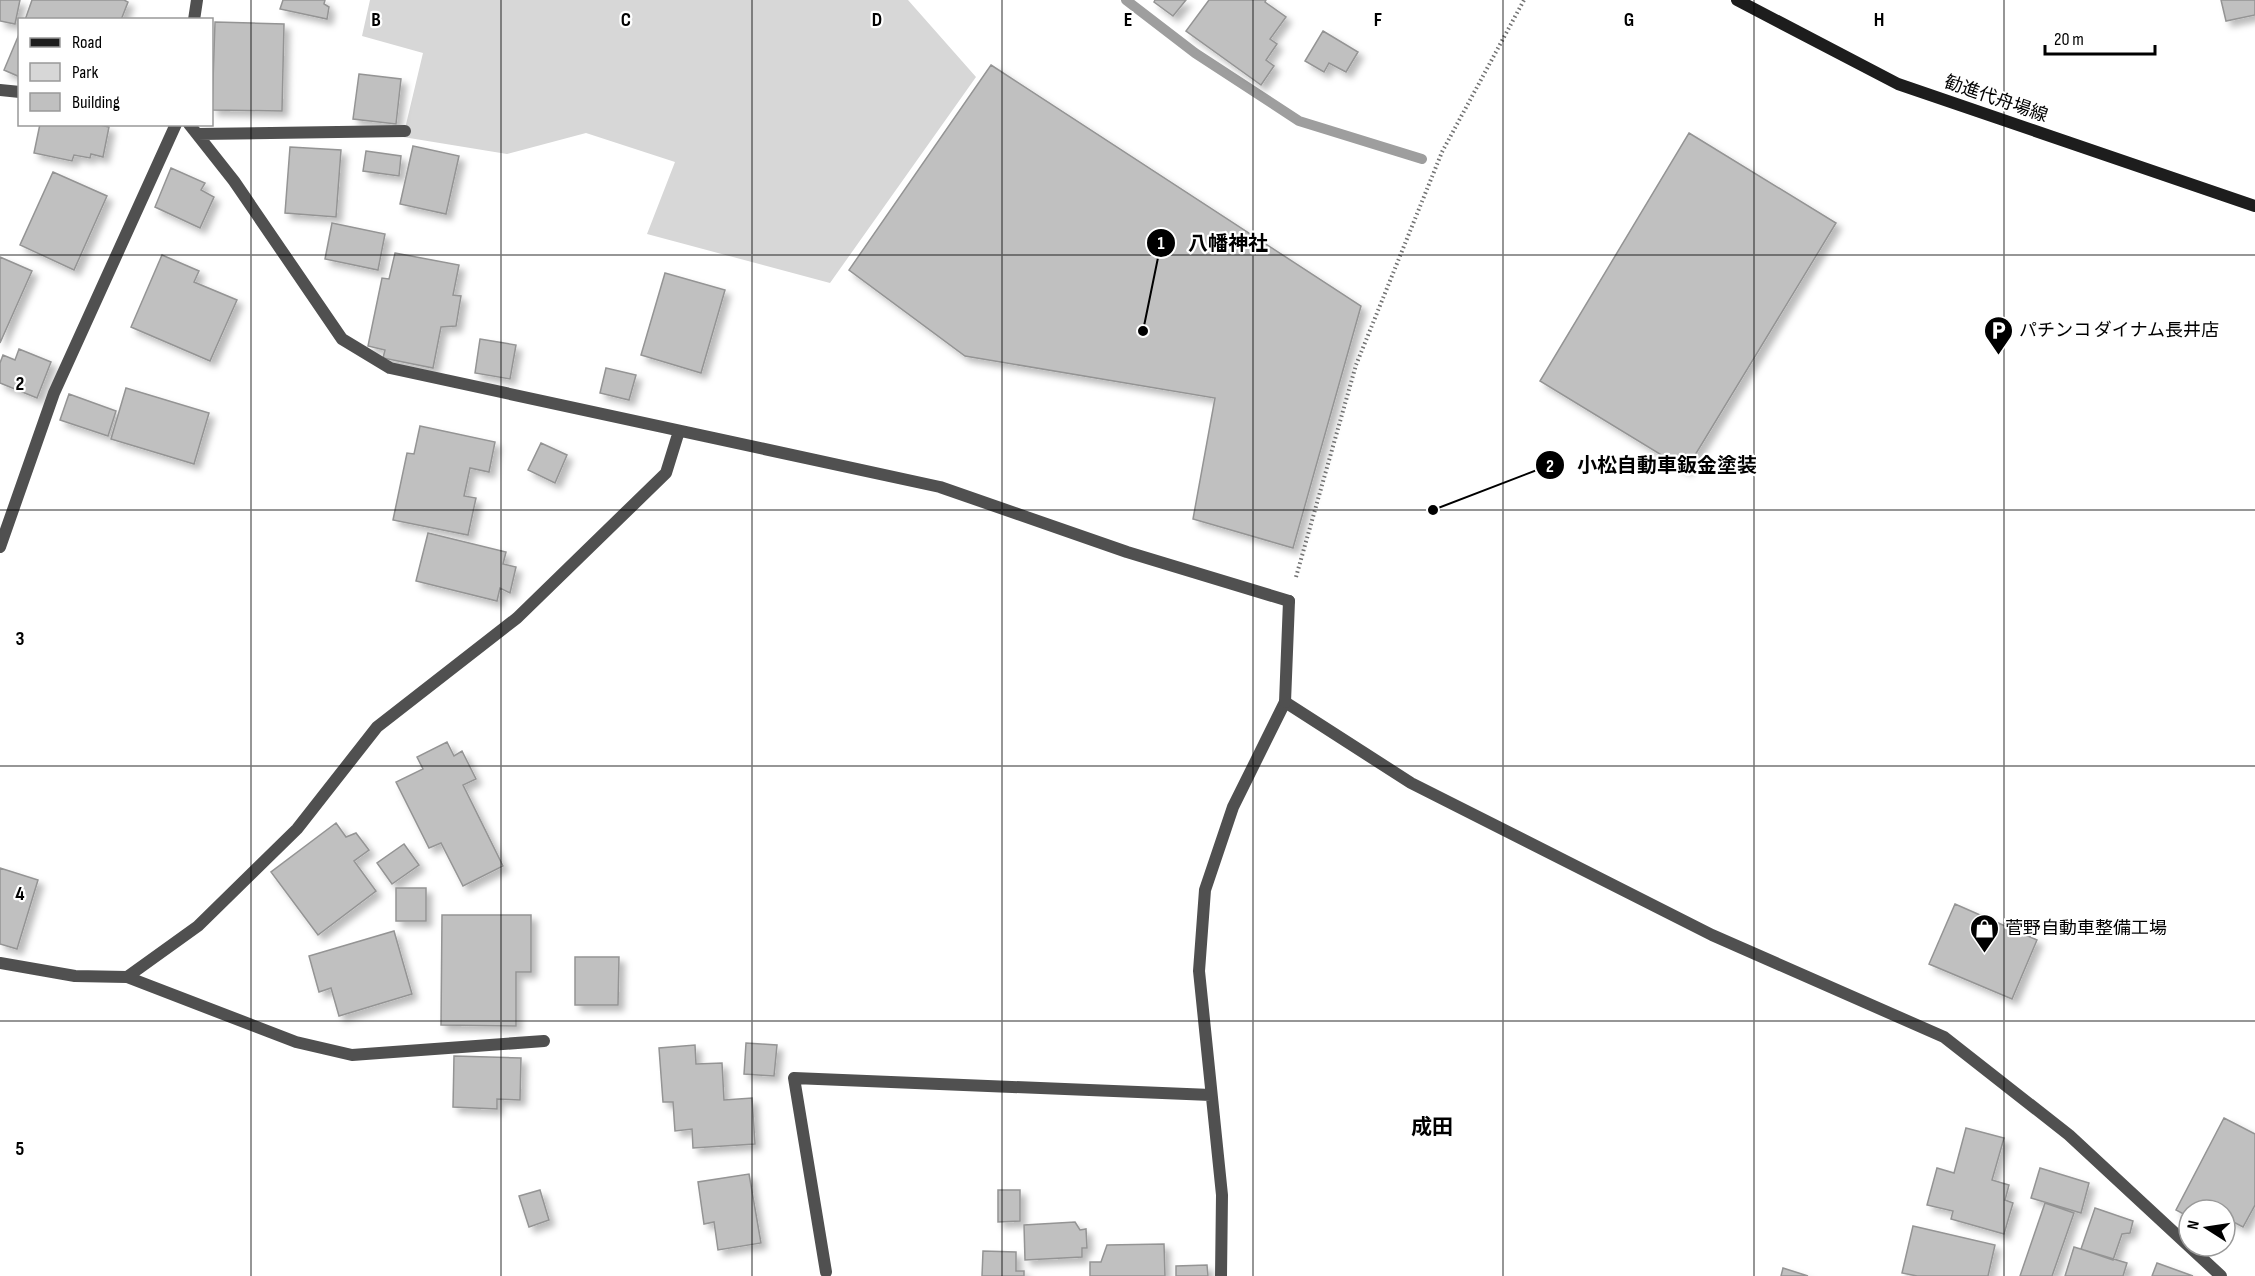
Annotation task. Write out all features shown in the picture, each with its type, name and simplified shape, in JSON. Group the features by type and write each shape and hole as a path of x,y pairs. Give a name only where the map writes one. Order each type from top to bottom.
{"main road":[{"name":"勧進代舟場線","path":"1737,0 1898,84 2255,206"}],"street":[{"path":"194,18 197,0"},
{"path":"0,90 18,92"},
{"path":"0,547 54,393 175,126"},
{"path":"193,129 405,131"},
{"path":"193,129 234,181 342,339 390,368 940,487 1127,552 1289,600 1285,702 1233,807 1205,890 1200,971 1222,1195 1221,1276"},
{"path":"127,977 198,926 297,829 377,726 517,618 666,474 679,431"},
{"path":"1285,702 1422,788 1712,935 1944,1037 2069,1135 2221,1276"},
{"path":"0,963 75,976 127,977 296,1042 352,1055 544,1041"},
{"path":"826,1272 794,1078 1211,1095"}],"path":[{"path":"1289,600 1356,365 1442,152 1524,0"}],"green space":[{"path":"370,0 908,0 976,77 830,283 647,234 675,162 586,133 507,154 403,137 423,53 362,36"}],"building":[{"path":"0,0 20,0 15,24 0,21"},
{"path":"32,0 124,0 128,2 122,18 26,18"},
{"path":"283,0 325,0 324,4 329,7 327,19 280,9"},
{"path":"1155,0 1186,0 1173,16 1154,2"},
{"path":"1209,0 1266,0 1265,2 1286,17 1270,39 1277,44 1266,60 1274,66 1261,85 1186,31"},
{"path":"2221,0 2255,0 2255,15 2226,21"},
{"path":"215,22 284,24 282,111 213,110"},
{"path":"1323,31 1358,52 1346,72 1329,63 1324,72 1305,61"},
{"path":"18,37 18,76 4,70"},
{"path":"991,65 1361,306 1293,548 1193,519 1215,398 965,356 849,270"},
{"path":"359,74 401,79 396,124 353,119"},
{"path":"40,126 109,127 103,157 91,154 90,158 74,155 72,161 34,153"},
{"path":"1689,133 1836,223 1686,470 1540,381"},
{"path":"413,146 459,156 446,214 400,204"},
{"path":"290,147 341,150 336,217 285,213"},
{"path":"366,151 401,156 399,176 363,171"},
{"path":"171,168 205,183 201,190 214,197 200,228 155,207"},
{"path":"53,172 107,196 74,270 20,245"},
{"path":"332,223 385,234 378,270 325,259"},
{"path":"395,253 459,265 453,295 461,296 456,326 441,327 433,368 383,358 385,350 368,346 382,278 389,279"},
{"path":"162,255 199,271 194,282 237,300 210,361 131,327"},
{"path":"0,257 32,271 0,343"},
{"path":"665,273 725,290 701,373 641,355"},
{"path":"480,339 516,345 510,379 475,373"},
{"path":"19,349 51,362 37,398 0,383 0,363 3,355 15,360"},
{"path":"606,368 636,375 629,400 600,393"},
{"path":"126,388 209,413 194,464 111,439"},
{"path":"69,394 116,411 108,436 60,420"},
{"path":"420,426 495,442 489,472 470,468 464,496 476,498 468,535 393,520 407,453 414,454"},
{"path":"541,443 567,455 555,483 528,470"},
{"path":"428,533 506,552 503,564 516,567 510,593 500,588 497,601 416,581"},
{"path":"447,742 454,756 462,751 476,779 463,785 503,866 463,886 441,843 429,848 396,782 423,769 417,757"},
{"path":"336,823 346,837 356,833 369,850 354,861 376,891 318,935 271,872"},
{"path":"404,844 419,865 392,884 377,863"},
{"path":"0,868 38,880 17,949 0,944"},
{"path":"396,888 426,888 426,921 396,921"},
{"path":"1955,904 2037,940 2012,999 1929,964"},
{"path":"442,915 531,915 531,972 516,972 516,1026 441,1025"},
{"path":"394,931 412,994 339,1016 331,988 319,992 309,956"},
{"path":"575,957 619,957 618,1005 575,1005"},
{"path":"746,1043 777,1045 774,1076 744,1074"},
{"path":"695,1045 696,1064 722,1063 724,1100 752,1098 755,1144 693,1148 692,1129 675,1131 673,1102 663,1102 659,1048"},
{"path":"454,1056 521,1058 520,1100 497,1099 497,1109 453,1107"},
{"path":"2224,1118 2255,1134 2255,1205 2243,1227 2237,1224 2237,1198 2182,1198"},
{"path":"1966,1128 2004,1138 1992,1180 2009,1185 2005,1200 2013,1203 2004,1234 1951,1219 1953,1211 1927,1205 1937,1168 1954,1173"},
{"path":"2040,1168 2089,1183 2081,1213 2031,1198"},
{"path":"749,1174 761,1243 718,1250 714,1222 704,1224 698,1182"},
{"path":"540,1190 549,1220 529,1227 519,1196"},
{"path":"998,1190 1020,1190 1020,1221 998,1222"},
{"path":"2045,1203 2074,1213 2052,1276 2020,1276"},
{"path":"2095,1208 2133,1221 2130,1233 2122,1234 2113,1260 2081,1249"},
{"path":"1075,1222 1080,1230 1086,1229 1087,1248 1082,1248 1082,1257 1025,1260 1024,1225"},
{"path":"1913,1226 1995,1245 1988,1276 1917,1276 1902,1273"},
{"path":"1164,1244 1165,1276 1090,1276 1090,1262 1101,1262 1107,1245"},
{"path":"2074,1247 2127,1263 2123,1276 2065,1276"},
{"path":"983,1251 1016,1252 1016,1271 1024,1271 1024,1276 982,1276"},
{"path":"2157,1263 2193,1276 2152,1276"},
{"path":"1207,1265 1208,1276 1176,1276 1176,1266"},
{"path":"1783,1268 1808,1276 1781,1276"}],"waterway":[{"path":"1126,0 1195,53 1299,121 1422,159"}],"place":[{"name":"八幡神社","path":"1143,331"},
{"name":"パチンコ ダイナム長井店","path":"1998,356"},
{"name":"小松自動車鈑金塗装","path":"1433,510"},
{"name":"菅野自動車整備工場","path":"1984,954"}],"district":[{"name":"成田","path":"1432,1127"}]}
